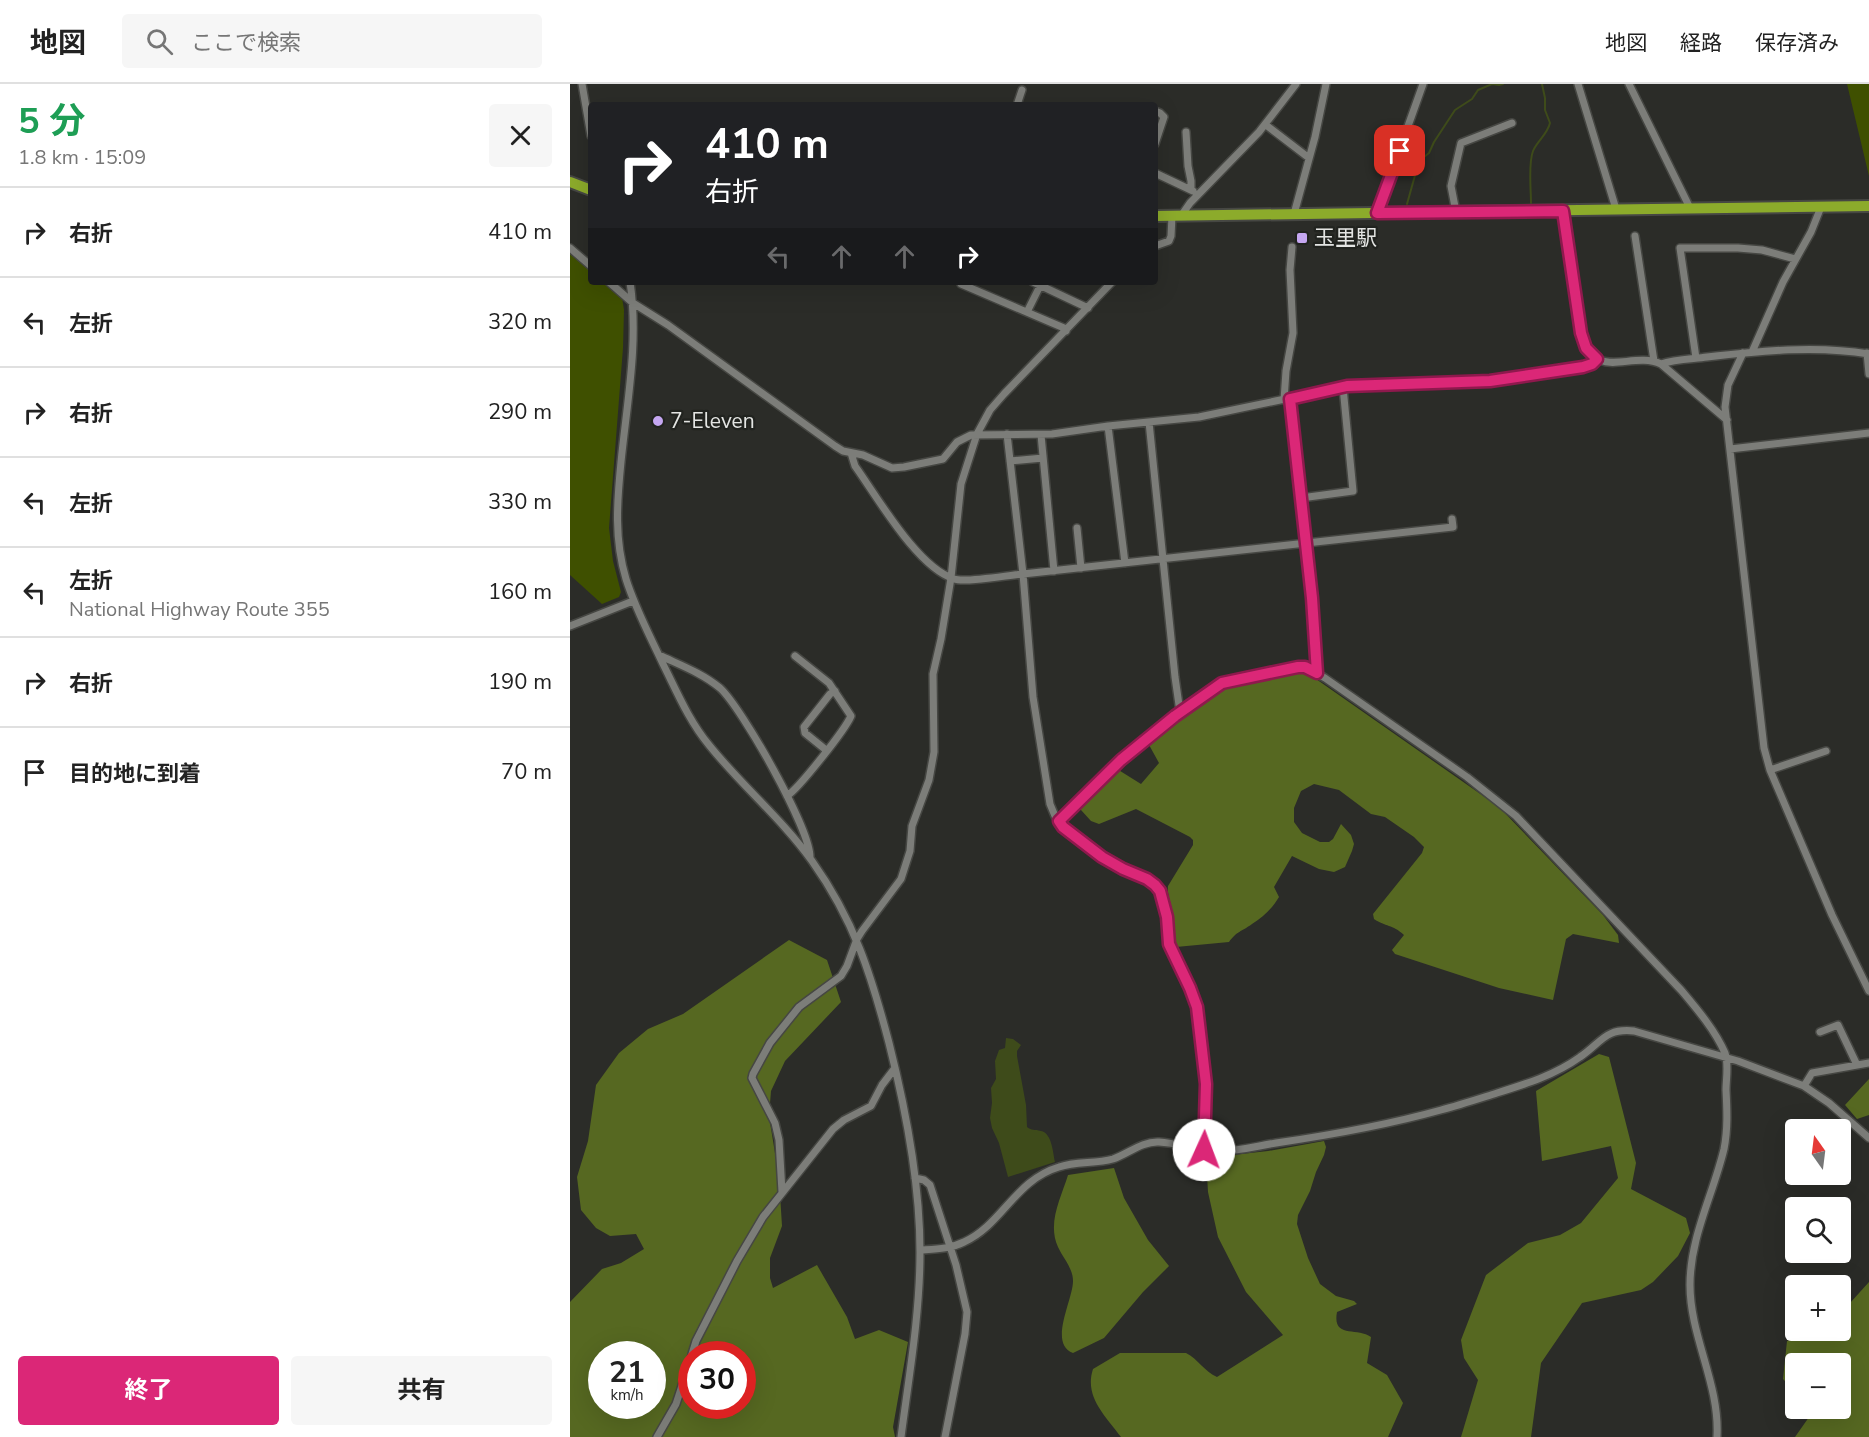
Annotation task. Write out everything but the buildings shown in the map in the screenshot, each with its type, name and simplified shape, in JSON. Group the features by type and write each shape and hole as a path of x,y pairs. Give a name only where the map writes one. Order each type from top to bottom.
{"highway":[{"path":"570,182 588,189"},
{"path":"1158,216 1869,206"}],"street":[{"path":"582,84 588,123"},
{"path":"1158,245 1169,241 1176,216 1266,125 1296,84"},
{"path":"1294,214 1326,84"},
{"path":"1377,213 1423,84"},
{"path":"1578,84 1616,209"},
{"path":"1629,84 1690,208"},
{"path":"1018,102 1022,90"},
{"path":"1158,112 1164,117 1158,135"},
{"path":"1456,212 1451,187 1461,143 1512,123"},
{"path":"1266,125 1308,158"},
{"path":"1186,132 1191,190"},
{"path":"1158,175 1198,194"},
{"path":"1821,207 1811,232 1726,391 1727,420 1766,760 1832,915 1869,991"},
{"path":"1563,211 1581,333 1586,348 1597,359 1609,362 1657,363 1748,353 1818,349 1868,353 1869,374"},
{"path":"1635,236 1657,363 1727,420"},
{"path":"1292,247 1290,270 1293,333 1286,371 1287,399 1314,616 1317,673"},
{"path":"570,248 588,263"},
{"path":"1696,358 1680,248 1762,250 1795,259"},
{"path":"612,285 633,303 668,325 835,446 892,468 943,459 963,438 977,434 1041,435 1199,417 1343,387 1490,381 1583,367 1592,364 1597,359"},
{"path":"630,285 633,303 633,347 617,522 622,562 633,601 701,736 810,858 837,899 857,939 873,983 895,1068 915,1178 920,1250 913,1346 901,1437"},
{"path":"965,285 1064,328 1066,331"},
{"path":"1027,312 1037,285"},
{"path":"1042,285 1088,308"},
{"path":"782,1192 779,1140 775,1123 752,1078 753,1074 770,1043 799,1007 841,976 857,939 900,879 910,851 915,817 929,780 934,752 933,674 951,578 959,494 977,434 997,402 1109,285"},
{"path":"1301,498 1353,491 1343,387"},
{"path":"1149,422 1180,712"},
{"path":"1108,426 1125,563"},
{"path":"1730,449 1869,433"},
{"path":"1007,434 1023,574 1033,697 1052,811 1063,827 1102,857 1147,879 1160,891 1167,917 1169,944 1190,988 1198,1015 1206,1084 1204,1150"},
{"path":"1041,435 1054,571"},
{"path":"852,453 855,466 913,548 933,566 951,578 961,580 1453,527 1452,519"},
{"path":"1010,461 1043,458"},
{"path":"1077,528 1081,568"},
{"path":"570,626 633,601"},
{"path":"659,655 708,679 726,695 758,742 787,796 808,844 810,858"},
{"path":"787,796 851,716 827,680 795,656"},
{"path":"1059,821 1121,760 1180,712 1226,681 1298,667 1305,667 1317,673 1467,777 1516,816 1681,990 1705,1020 1726,1059 1727,1119 1724,1146 1697,1232 1690,1283 1694,1318 1714,1391 1717,1437"},
{"path":"826,750 805,733 804,727 830,694 835,691"},
{"path":"1770,770 1826,751"},
{"path":"1820,1032 1838,1025 1857,1065"},
{"path":"920,1250 950,1248 966,1242 991,1223 1024,1186 1049,1170 1071,1164 1101,1162 1151,1142 1218,1151 1342,1133 1440,1111 1539,1080 1570,1064 1611,1032 1620,1029 1634,1030 1773,1073 1804,1086 1869,1138"},
{"path":"1804,1086 1812,1073 1869,1063"},
{"path":"696,1341 737,1261 763,1217 833,1129 844,1120 871,1106 895,1068"},
{"path":"915,1178 924,1180 930,1185 967,1312 965,1334 945,1437"},
{"path":"657,1437 678,1398"}],"shaded area":[{"path":"1847,84 1869,84 1869,176"},
{"path":"570,252 588,268 588,285 608,285 622,297 624,310 609,528 613,561 621,592 619,597 602,604 570,575"},
{"path":"1306,672 1499,807 1603,915 1618,935 1619,943 1573,934 1566,939 1553,1000 1499,988 1395,954 1392,950 1404,935 1374,919 1373,914 1422,853 1424,847 1414,837 1385,817 1371,814 1339,790 1314,784 1301,791 1294,808 1294,822 1302,833 1320,842 1329,842 1333,839 1341,824 1351,835 1354,844 1345,867 1334,872 1319,869 1292,856 1274,887 1279,897 1260,919 1229,942 1176,947 1168,886 1193,845 1193,840 1136,809 1099,824 1091,821 1081,810 1081,803 1117,769 1141,784 1159,763 1148,743 1183,715 1228,686"},
{"path":"789,940 827,960 841,1002 785,1061 771,1091 769,1116 779,1178 782,1226 770,1258 770,1278 773,1288 817,1265 847,1317 855,1339 879,1330 908,1342 893,1427 895,1437 570,1437 570,1302 602,1269 621,1263 644,1249 636,1234 610,1236 596,1228 581,1210 577,1177 588,1141 596,1085 619,1053 648,1029 683,1014"},
{"path":"1006,1038 1013,1039 1021,1045 1017,1056 1026,1105 1027,1127 1048,1135 1055,1162 1008,1177 990,1118 991,1088 996,1079 995,1061 999,1050 1005,1048"},
{"path":"1599,1054 1609,1057 1636,1163 1631,1189 1686,1218 1690,1233 1678,1256 1653,1282 1641,1290 1582,1303 1541,1363 1531,1437 1461,1437 1478,1380 1464,1358 1461,1340 1486,1275 1528,1243 1560,1235 1581,1223 1618,1178 1611,1146 1542,1161 1536,1091"},
{"path":"1869,1079 1869,1115 1857,1119 1845,1105"},
{"path":"1324,1141 1326,1147 1324,1155 1298,1215 1297,1224 1308,1258 1320,1284 1336,1296 1357,1304 1337,1312 1338,1326 1347,1331 1371,1337 1367,1363 1387,1375 1403,1403 1388,1437 1121,1437 1094,1397 1091,1388 1093,1369 1120,1353 1186,1353 1217,1377 1283,1335 1246,1292 1218,1237 1208,1192 1206,1158 1268,1151"},
{"path":"1114,1168 1124,1198 1148,1240 1169,1266 1143,1292 1104,1338 1073,1353 1062,1341 1062,1331 1073,1276 1058,1247 1054,1220 1068,1175"},
{"path":"1869,1282 1869,1437 1795,1437 1808,1419 1851,1419 1851,1353 1786,1353 1787,1341 1851,1341 1851,1302"}],"waterway":[{"path":"1407,204 1419,161 1429,153 1455,110 1472,99 1478,90 1492,84 1503,84"},
{"path":"1531,203 1531,156 1550,123 1545,110 1542,84"}],"place":[{"name":"玉里駅","path":"1302,238"},
{"name":"7-Eleven","path":"658,421"}],"route":[{"path":"1204,1150 1206,1084 1197,1007 1169,944 1167,917 1160,891 1147,879 1102,857 1063,827 1059,821 1121,760 1175,716 1222,683 1298,667 1305,667 1317,673 1314,616 1290,399 1347,386 1490,381 1583,367 1592,364 1597,359 1586,348 1581,333 1563,211 1377,213 1400,151"}]}
